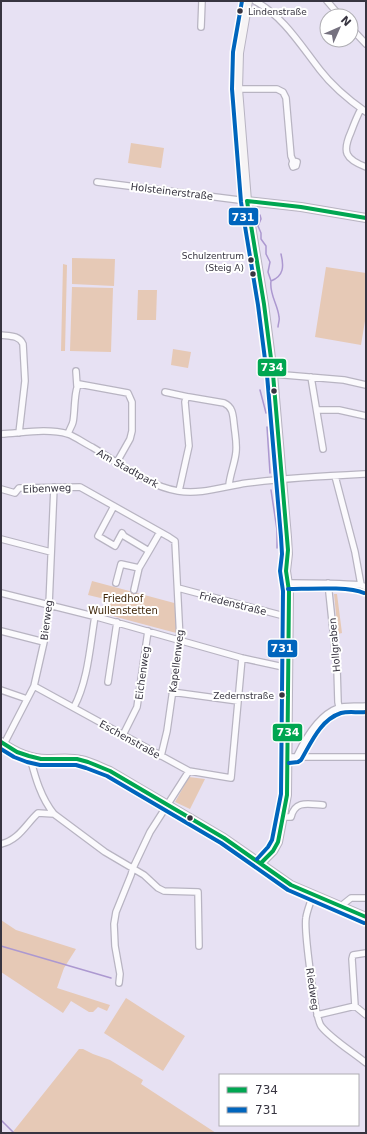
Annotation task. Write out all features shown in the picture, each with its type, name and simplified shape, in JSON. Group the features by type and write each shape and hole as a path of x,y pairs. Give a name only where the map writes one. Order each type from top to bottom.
{"street":[{"path":"201,27 202,1"},
{"path":"248,1 239,53 238,89 247,201 273,374 288,544 286,571 288,583 287,795 284,817 277,845 271,854 261,864"},
{"path":"255,1 270,12 286,27 336,88 363,110 347,141 346,150 347,155 353,162 366,167"},
{"path":"359,37 366,44"},
{"path":"238,89 277,89 284,93 286,98 291,156 293,161"},
{"name":"Holsteinerstraße","path":"97,182 247,201"},
{"path":"247,201 301,207 366,218"},
{"path":"1,334 17,337 21,340 22,344 25,381 18,433"},
{"path":"68,434 74,419 77,386 76,371"},
{"path":"273,374 344,380 366,385"},
{"path":"311,377 323,448"},
{"path":"77,386 80,384 86,384 123,391 131,396 132,431 130,439 117,462"},
{"path":"165,392 224,403 229,405 232,409 236,434 236,450 229,485"},
{"path":"179,491 189,446 185,402 186,398 189,397"},
{"path":"317,410 339,410 366,416"},
{"name":"Am Stadtpark","path":"1,434 39,432 68,434 147,480 164,488 179,491 194,492 229,485 366,474"},
{"path":"288,583 328,583 364,586 336,476"},
{"name":"Bierweg","path":"2,743 13,727 34,686 44,642 49,605 54,487"},
{"name":"Eibenweg","path":"1,489 15,492 19,488 80,487 175,541"},
{"path":"114,506 98,536 114,546 122,533 124,536 148,551"},
{"path":"134,590 139,568 160,532"},
{"path":"1,539 51,552"},
{"name":"Kapellenweg","path":"161,756 167,731 180,640 175,541"},
{"path":"116,583 121,564 139,568"},
{"name":"Hollgraben","path":"328,583 337,668 339,707"},
{"name":"Friedenstraße","path":"178,588 288,617"},
{"path":"1,593 95,616 242,658 288,668"},
{"path":"74,707 80,697 83,686 95,616"},
{"path":"108,682 116,622"},
{"path":"1,631 44,642"},
{"name":"Eichenweg","path":"123,735 137,707 148,631"},
{"path":"172,692 238,701 242,658"},
{"name":"Eschenstraße","path":"34,686 189,771 231,778 238,701"},
{"path":"1,690 27,699"},
{"path":"296,756 316,726 325,717 339,707 366,706"},
{"path":"2,743 19,753 30,757 45,759 69,758 92,763 110,771 224,838 291,885 366,917"},
{"path":"30,757 43,798 54,814 105,852 144,875 158,888 164,890 198,892 199,946"},
{"path":"288,757 366,757"},
{"path":"119,983 120,974 115,946 114,924 116,912 131,875 132,868 150,832 189,771"},
{"path":"284,817 291,818 293,810 297,806 308,804 323,805"},
{"path":"1,844 11,840 19,834 38,813 54,814"},
{"name":"Riedweg","path":"313,894 306,916 305,926 317,1015 320,1025 326,1032 366,1063"},
{"path":"341,906 351,898 366,898"},
{"path":"366,953 353,955 352,959 355,1006 366,1016"},
{"path":"317,1015 355,1006"}],"green space":[{"path":"131,143 164,148 161,168 128,163"},
{"path":"72,258 115,259 114,286 72,284"},
{"path":"63,264 67,265 65,351 61,351"},
{"path":"326,267 366,273 366,315 361,345 315,337"},
{"path":"72,287 113,288 111,352 70,351"},
{"path":"138,290 157,290 156,320 137,320"},
{"path":"173,349 191,352 188,368 171,365"},
{"name":"Friedhof Wullenstetten","path":"92,581 178,604 180,634 105,614 109,600 88,595"},
{"path":"334,594 337,594 342,633 338,634"},
{"path":"189,777 205,779 190,809 175,802"},
{"path":"1,920 16,930 76,949 64,968 57,988 110,1005 107,1011 98,1007 93,1012 89,1012 71,1001 63,1013 1,972"},
{"path":"126,998 185,1036 163,1071 104,1033"},
{"path":"79,1049 83,1049 110,1060 143,1080 141,1084 216,1133 12,1133"}],"waterway":[{"path":"260,215 261,219 258,226 261,233 261,239 266,246 266,254 270,262 268,272 271,281"},
{"path":"278,327 279,319 272,295 271,281 281,273 283,266 281,254"},
{"path":"260,390 266,413"},
{"path":"267,427 270,473"},
{"path":"271,490 277,530 277,548"},
{"path":"1,946 111,978"},
{"path":"1,1120 14,1133"}],"transit line":[{"name":"731","path":"242,1 233,52 232,89 241,202 258,305 267,375 281,537 282,554 280,571 283,591 281,794 272,840 257,859"},
{"name":"734","path":"247,201 264,304 273,374 288,550 286,571 289,591 287,795 278,842 273,851 261,863"},
{"name":"734","path":"247,201 301,207 366,218"},
{"name":"731","path":"288,589 348,589 364,593"},
{"name":"731","path":"289,763 298,762 301,760 322,726 334,716 344,712 366,712"},
{"name":"734","path":"1,742 17,752 29,756 41,759 77,759 110,771 224,838 291,885 366,917"},
{"name":"731","path":"1,749 14,757 27,762 40,765 76,765 107,776 221,843 288,890 364,923"}],"place":[{"name":"Lindenstraße","path":"240,11"},
{"name":"Schulzentrum (Steig A)","path":"251,260"},
{"name":"Zedernstraße","path":"282,695"}]}
